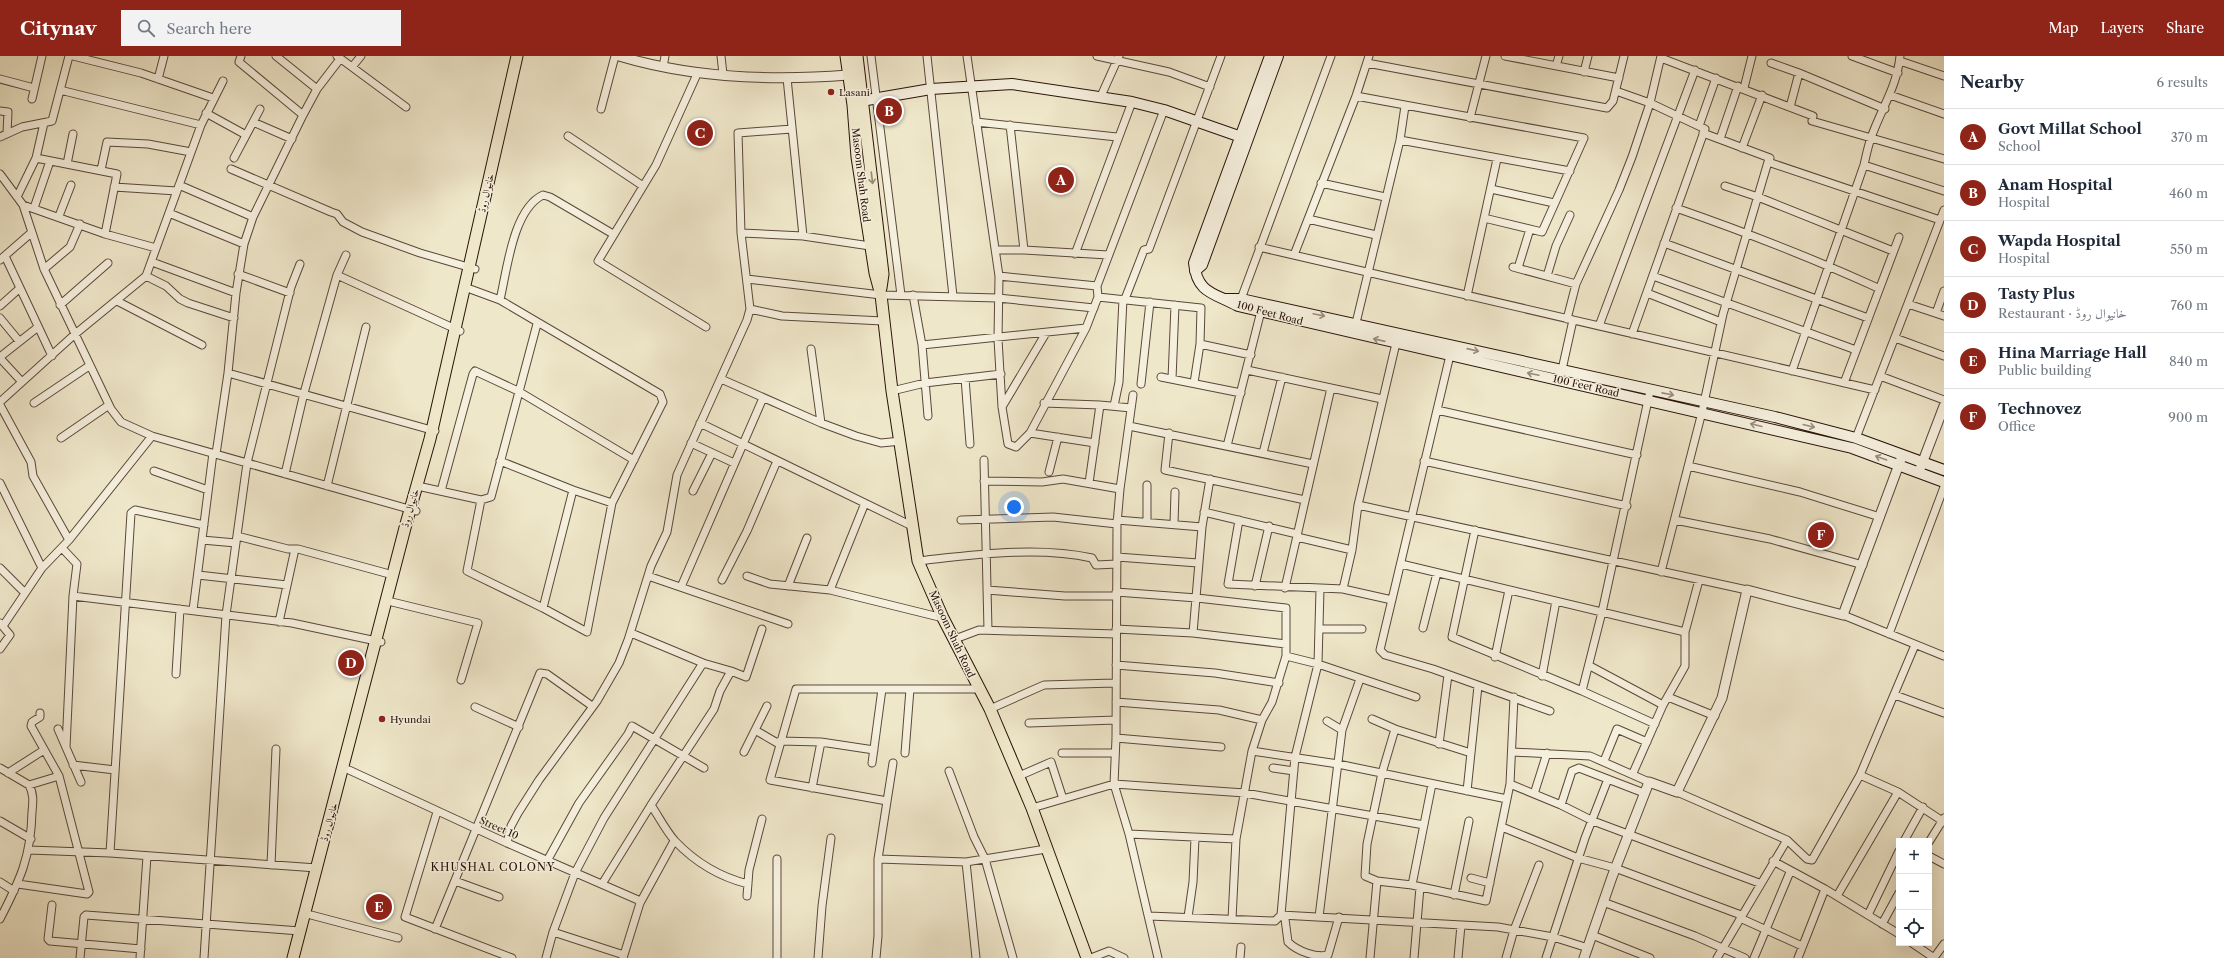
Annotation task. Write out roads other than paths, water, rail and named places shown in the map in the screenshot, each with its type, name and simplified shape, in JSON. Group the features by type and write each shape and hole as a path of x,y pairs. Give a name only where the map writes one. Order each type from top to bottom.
{"main road":[{"name":"خانیوال روڈ","path":"293,958 378,641 392,602 413,510 422,487 504,123 517,56"},
{"name":"خانیوال روڈ","path":"504,123 523,56"},
{"name":"Masoom Shah Road","path":"846,56 853,105 857,157 870,246 880,294 892,391 901,441 918,561 943,618 955,639 978,689 990,709 1019,776 1086,958"},
{"name":"Masoom Shah Road","path":"857,56 861,100 882,263 880,294"},
{"name":"100 Feet Road","path":"1243,138 1270,56"},
{"name":"100 Feet Road","path":"1278,56 1243,138 1194,264 1197,281 1203,289 1238,306 1262,307 1356,323 1452,345 1561,375 1649,395 1702,412 1852,448 1944,482"},
{"path":"861,100 971,85 1012,84 1102,96 1132,102 1164,110 1243,138"},
{"path":"857,157 869,155"},
{"name":"خانیوال روڈ","path":"458,330 470,289 472,268"},
{"name":"100 Feet Road","path":"1226,299 1241,299 1262,307 1396,344 1450,356 1561,375"},
{"name":"100 Feet Road","path":"1649,395 1703,401 1856,438 1944,470"},
{"name":"خانیوال روڈ","path":"299,958 349,770 393,576 413,510 434,431"}],"street":[{"path":"32,99 42,56"},
{"path":"0,137 22,127 53,120 69,56 158,78 214,98"},
{"path":"158,78 164,56"},
{"path":"241,56 239,62 303,115"},
{"path":"276,56 317,89"},
{"path":"352,67 361,56"},
{"path":"601,109 615,56"},
{"path":"619,56 663,67 722,74 787,78 848,75"},
{"path":"663,67 665,56"},
{"path":"721,56 722,74"},
{"path":"871,56 901,295"},
{"path":"927,56 953,296"},
{"path":"967,56 999,276 998,339 1002,407 1008,444 1016,447 1020,446 1030,433 1044,403 1086,328 1098,297 1097,286 1108,255 1164,110"},
{"path":"1097,56 1118,58 1169,72 1210,87"},
{"path":"1114,406 1119,382 1124,299 1144,250 1149,250 1221,56"},
{"path":"1241,299 1331,56"},
{"path":"1470,118 1486,56"},
{"path":"1505,56 1522,58 1619,78"},
{"path":"1556,66 1559,56"},
{"path":"1584,72 1588,56"},
{"path":"1294,255 1356,96 1368,59 1479,84 1607,108 1613,101 1624,56"},
{"path":"1720,139 1752,56"},
{"path":"1852,56 1898,73"},
{"path":"1561,375 1576,284 1619,190 1650,103 1661,57 1813,116 1812,121 1872,137 1944,159"},
{"path":"193,610 208,490 228,373 238,274 244,244 253,217 317,89 339,58 406,107"},
{"path":"1102,96 1118,58"},
{"path":"1792,371 1840,230 1864,165 1872,137 1885,109 1898,73 1900,58 1944,76"},
{"path":"1771,63 1799,73 1885,109"},
{"path":"1599,326 1695,70"},
{"path":"698,72 656,166 599,259 600,264 706,327"},
{"path":"1790,107 1799,73"},
{"path":"787,78 803,236"},
{"path":"1699,126 1716,78"},
{"path":"0,79 34,88"},
{"path":"0,402 74,335 146,276 201,126 223,81"},
{"path":"60,90 201,126"},
{"path":"1616,91 1650,103 1705,129 1632,334"},
{"path":"1742,148 1762,95"},
{"path":"1890,95 1944,114"},
{"path":"1356,96 1584,138 1542,232 1484,218"},
{"path":"1075,254 1117,137 1132,102"},
{"path":"1356,323 1385,197 1400,140 1405,106"},
{"path":"234,158 260,109"},
{"path":"0,111 8,112 7,133"},
{"path":"206,114 246,135"},
{"path":"253,122 292,139"},
{"path":"976,122 1117,137"},
{"path":"17,197 36,158 44,123"},
{"path":"1010,125 1024,250"},
{"path":"507,843 511,826 518,812 609,682 630,632 648,576 667,532 676,475 739,341 750,309 741,233 738,134 792,130"},
{"path":"1661,572 1702,412 1703,401 1726,302 1770,158 1703,133"},
{"path":"67,164 73,134"},
{"path":"568,136 643,186"},
{"path":"1400,140 1497,159 1570,171"},
{"path":"101,170 107,142 148,144 191,152"},
{"path":"36,158 117,174 104,234"},
{"path":"1467,296 1497,159"},
{"path":"34,208 50,161"},
{"path":"1768,162 1940,220"},
{"path":"1864,165 1944,191"},
{"path":"231,169 270,184 337,214 343,222 362,232 420,253 472,268"},
{"path":"0,174 22,205 44,269 60,305 108,405 121,422 152,436 413,510"},
{"path":"1321,183 1385,197"},
{"path":"59,216 71,185"},
{"path":"1725,186 1758,197 1893,251"},
{"path":"114,187 178,188 253,217"},
{"path":"1491,189 1554,203"},
{"path":"500,300 519,222 530,203 536,198 542,195 550,197 613,234"},
{"path":"22,205 59,216 104,234 156,248"},
{"path":"1676,208 1748,233 1828,265 1878,288"},
{"path":"1856,438 1944,210"},
{"path":"169,213 244,244"},
{"path":"1547,276 1556,246 1570,215"},
{"path":"1308,219 1376,235"},
{"path":"44,269 70,247 80,224"},
{"path":"1530,229 1516,268 1576,284"},
{"path":"31,232 2,258 20,288 52,356"},
{"path":"741,233 803,236 870,246"},
{"path":"1844,383 1878,288 1899,236"},
{"path":"1664,243 1868,318"},
{"path":"1259,247 1874,390"},
{"path":"996,250 1024,250 1108,255"},
{"path":"285,474 304,394 337,276 346,256"},
{"path":"152,262 236,293"},
{"path":"60,305 108,263"},
{"path":"204,958 226,615 247,463 290,292 300,264"},
{"path":"238,274 290,292"},
{"path":"146,276 166,286 180,299 188,303 234,318"},
{"path":"337,276 458,330"},
{"path":"999,276 1097,286"},
{"path":"1653,276 1856,350"},
{"path":"747,279 880,294 998,298 1094,308"},
{"path":"1,305 20,288"},
{"path":"470,289 500,300 537,324 660,394 663,402 612,503 587,632 544,608 467,571 481,500"},
{"path":"1936,313 1944,291"},
{"path":"1646,293 1721,322"},
{"path":"913,295 922,345 928,416"},
{"path":"1098,297 1201,308 1200,344 1194,383"},
{"path":"117,301 202,345"},
{"path":"1141,384 1150,302"},
{"path":"1908,304 1944,316"},
{"path":"1172,379 1175,305"},
{"path":"1228,446 1262,307"},
{"path":"750,309 782,316 883,321"},
{"path":"0,318 19,341"},
{"path":"422,487 481,500 491,496 537,324"},
{"path":"22,382 0,357 38,327"},
{"path":"327,486 366,327"},
{"path":"922,345 998,339 1086,328"},
{"path":"1002,407 1046,333"},
{"path":"1343,589 1352,550 1358,505 1382,399 1399,333"},
{"path":"1895,338 1944,356"},
{"path":"1200,344 1250,355"},
{"path":"1452,345 1380,650 1385,655 1514,697 1550,711"},
{"path":"811,349 821,424"},
{"path":"34,403 89,366"},
{"path":"1247,370 1382,399"},
{"path":"442,491 474,372 480,372 518,391 634,460"},
{"path":"228,373 434,431"},
{"path":"892,391 925,383 1000,374"},
{"path":"1880,376 1944,400"},
{"path":"1161,377 1241,393"},
{"path":"1263,453 1282,377"},
{"path":"965,378 970,444"},
{"path":"721,380 821,424 881,443 901,441"},
{"path":"1285,588 1331,388"},
{"path":"1133,395 1117,522 1115,683 1116,738 1114,784 1129,834 1158,958"},
{"path":"1582,691 1590,666 1649,395"},
{"path":"681,587 763,398"},
{"path":"1044,403 1100,405 1131,408"},
{"path":"0,405 31,462 34,476 69,540"},
{"path":"61,438 108,405"},
{"path":"1089,483 1100,405"},
{"path":"1919,472 1944,406"},
{"path":"1437,410 1637,455"},
{"path":"700,423 742,445 912,526"},
{"path":"1129,426 1313,464"},
{"path":"1030,433 1095,443"},
{"path":"1169,434 1164,470 1305,500"},
{"path":"0,649 10,635 1,624 42,568 69,540 152,436"},
{"path":"1049,472 1058,437"},
{"path":"691,443 734,463"},
{"path":"693,491 712,452"},
{"path":"1843,615 1863,565 1903,454"},
{"path":"984,460 988,630"},
{"path":"500,461 573,490 612,503"},
{"path":"722,580 747,531 777,461"},
{"path":"1424,461 1626,506"},
{"path":"1688,466 1800,492 1880,517"},
{"path":"154,472 208,490"},
{"path":"984,481 1042,482 1063,479 1120,489"},
{"path":"1193,633 1197,598 1198,563 1204,512 1210,479"},
{"path":"0,483 42,568"},
{"path":"1147,485 1147,522"},
{"path":"1889,634 1944,487"},
{"path":"544,608 573,490"},
{"path":"1174,524 1175,492"},
{"path":"830,590 865,503"},
{"path":"1358,505 1475,530 1612,562 1747,590 1843,615 1944,656"},
{"path":"110,853 132,511 204,525"},
{"path":"1204,512 1269,526 1297,536 1352,550"},
{"path":"961,520 985,518 1053,517 1117,522 1147,522 1202,527"},
{"path":"1239,520 1228,584 1320,590 1343,589 1392,600"},
{"path":"1675,520 1770,539 1863,565"},
{"path":"1255,586 1269,526"},
{"path":"1475,530 1452,637 1495,657 1582,691 1655,724"},
{"path":"788,586 807,538"},
{"path":"202,540 237,540 288,549 296,549 393,576"},
{"path":"62,548 77,564 73,596 66,747"},
{"path":"279,622 296,549"},
{"path":"918,561 987,554 1054,553 1092,558 1096,565 1117,561 1198,563"},
{"path":"1401,564 1685,632"},
{"path":"0,568 24,592"},
{"path":"1423,628 1437,573"},
{"path":"198,575 287,585"},
{"path":"648,576 788,624"},
{"path":"747,576 770,584 830,590 943,618"},
{"path":"1633,773 1663,705 1685,666 1685,632 1699,580"},
{"path":"987,590 1065,596 1116,594 1197,598 1286,608 1286,656 1272,702 1262,720 1252,751 1236,839 1232,919"},
{"path":"1149,916 1188,916 1275,921 1281,915 1295,757 1318,664 1320,590"},
{"path":"1495,657 1510,590"},
{"path":"1677,792 1715,716 1722,698 1747,590"},
{"path":"73,596 279,622 337,631 378,641"},
{"path":"1542,676 1556,601"},
{"path":"392,602 478,622 461,680"},
{"path":"176,674 180,609"},
{"path":"1319,628 1362,629"},
{"path":"630,632 703,663 746,677 762,629"},
{"path":"955,639 979,630 1116,631 1193,633 1286,644"},
{"path":"1512,752 1590,756 1604,761 1633,773 1649,782 1677,792 1787,840 1807,859 1812,860 1860,775 1915,645"},
{"path":"1286,656 1318,664 1416,697"},
{"path":"546,958 553,932 576,873 604,818 703,663"},
{"path":"1116,665 1215,673 1278,683"},
{"path":"1590,666 1663,705"},
{"path":"602,884 651,805 714,709 720,691 731,671"},
{"path":"435,929 475,829 519,727 536,682 543,672 592,706"},
{"path":"1439,744 1448,675"},
{"path":"1319,917 1342,730 1360,678"},
{"path":"990,709 1044,684 1115,683"},
{"path":"1467,791 1478,686"},
{"path":"887,801 770,780 796,689 978,689"},
{"path":"872,763 882,689"},
{"path":"905,753 910,689"},
{"path":"1895,695 1944,713"},
{"path":"1395,729 1382,773 1367,844 1365,873 1368,878 1377,881 1412,885 1486,901 1510,784 1514,697"},
{"path":"1668,697 1715,716"},
{"path":"1116,702 1219,710 1262,720"},
{"path":"744,752 767,706"},
{"path":"476,708 519,727"},
{"path":"0,882 16,888 88,894 80,853 59,776 31,726 32,722 40,717 40,714"},
{"path":"1372,719 1395,729 1471,753"},
{"path":"1029,723 1116,720"},
{"path":"1327,721 1342,730"},
{"path":"547,861 579,803 628,734 632,726 704,768"},
{"path":"58,729 81,782"},
{"path":"1604,761 1617,729 1646,742"},
{"path":"755,730 780,742 822,742 874,750"},
{"path":"1116,738 1221,747"},
{"path":"812,788 822,742"},
{"path":"271,865 276,749"},
{"path":"8,772 44,750"},
{"path":"1252,751 1338,764 1507,799"},
{"path":"1062,753 1115,753"},
{"path":"1534,794 1547,753"},
{"path":"1019,776 1051,762 1063,799"},
{"path":"876,958 878,936 878,859 893,763"},
{"path":"74,765 115,770"},
{"path":"0,768 29,785 33,797 30,850 16,888 0,919"},
{"path":"1273,768 1294,771"},
{"path":"1561,805 1575,768 1608,779 1644,794"},
{"name":"Street 10","path":"349,770 437,812 602,884 640,903"},
{"path":"949,771 974,837 985,859 1013,958"},
{"path":"1860,775 1898,792 1943,820 1932,838"},
{"path":"29,785 59,776"},
{"path":"1546,958 1578,858 1608,779"},
{"path":"1584,958 1615,868 1649,782"},
{"path":"1032,808 1114,784 1245,793 1424,824"},
{"path":"1412,885 1432,784"},
{"path":"1510,784 1628,835 1759,883"},
{"path":"1837,896 1898,792"},
{"path":"651,805 674,841 706,867 729,879 748,884"},
{"path":"1906,838 1923,807"},
{"path":"437,812 405,918 512,958"},
{"path":"747,896 749,870 762,819"},
{"path":"0,821 31,839"},
{"path":"1454,895 1469,821"},
{"path":"1502,827 1578,858 1615,868 1740,917 1802,946"},
{"path":"1129,834 1236,839"},
{"path":"818,958 830,838"},
{"path":"1188,916 1193,882 1195,838"},
{"path":"1717,958 1759,883 1787,840"},
{"path":"553,932 624,956 640,903 674,841"},
{"path":"878,859 966,862 1046,849"},
{"path":"30,850 110,853 317,868"},
{"path":"140,958 147,856"},
{"path":"1868,915 1896,857"},
{"path":"1932,858 1944,864"},
{"path":"777,859 777,958"},
{"path":"1773,861 1790,872 1825,889 1896,932"},
{"path":"966,862 976,958"},
{"path":"1506,958 1514,930 1539,865"},
{"path":"1754,958 1790,872"},
{"path":"1471,878 1490,882"},
{"path":"455,881 499,897"},
{"path":"1370,958 1372,920 1377,881"},
{"path":"1414,958 1420,887"},
{"path":"1798,958 1825,889"},
{"path":"1882,924 1896,898"},
{"path":"1603,902 1695,936 1745,958"},
{"path":"52,906 49,940 141,949"},
{"path":"311,915 398,938"},
{"path":"1281,915 1498,926 1553,937 1588,948"},
{"path":"1281,915 1285,919 1285,935 1288,942 1305,956 1322,957 1328,956 1339,918"},
{"path":"80,958 85,916 300,931"},
{"path":"1458,958 1461,925"},
{"path":"1592,936 1650,958"},
{"path":"1917,946 1936,957 1944,944"},
{"path":"1240,958 1241,947"},
{"path":"1091,958 1110,951 1124,958"}],"place":[{"name":"Lasani","path":"831,92"},
{"name":"Anam Hospital","path":"889,111"},
{"name":"Wapda Hospital","path":"700,133"},
{"name":"Govt Millat School","path":"1061,180"},
{"name":"Technovez","path":"1821,535"},
{"name":"Tasty Plus","path":"351,663"},
{"name":"Hyundai","path":"382,719"},
{"name":"Hina Marriage Hall","path":"379,907"}],"district":[{"name":"KHUSHAL COLONY","path":"493,867"}]}
